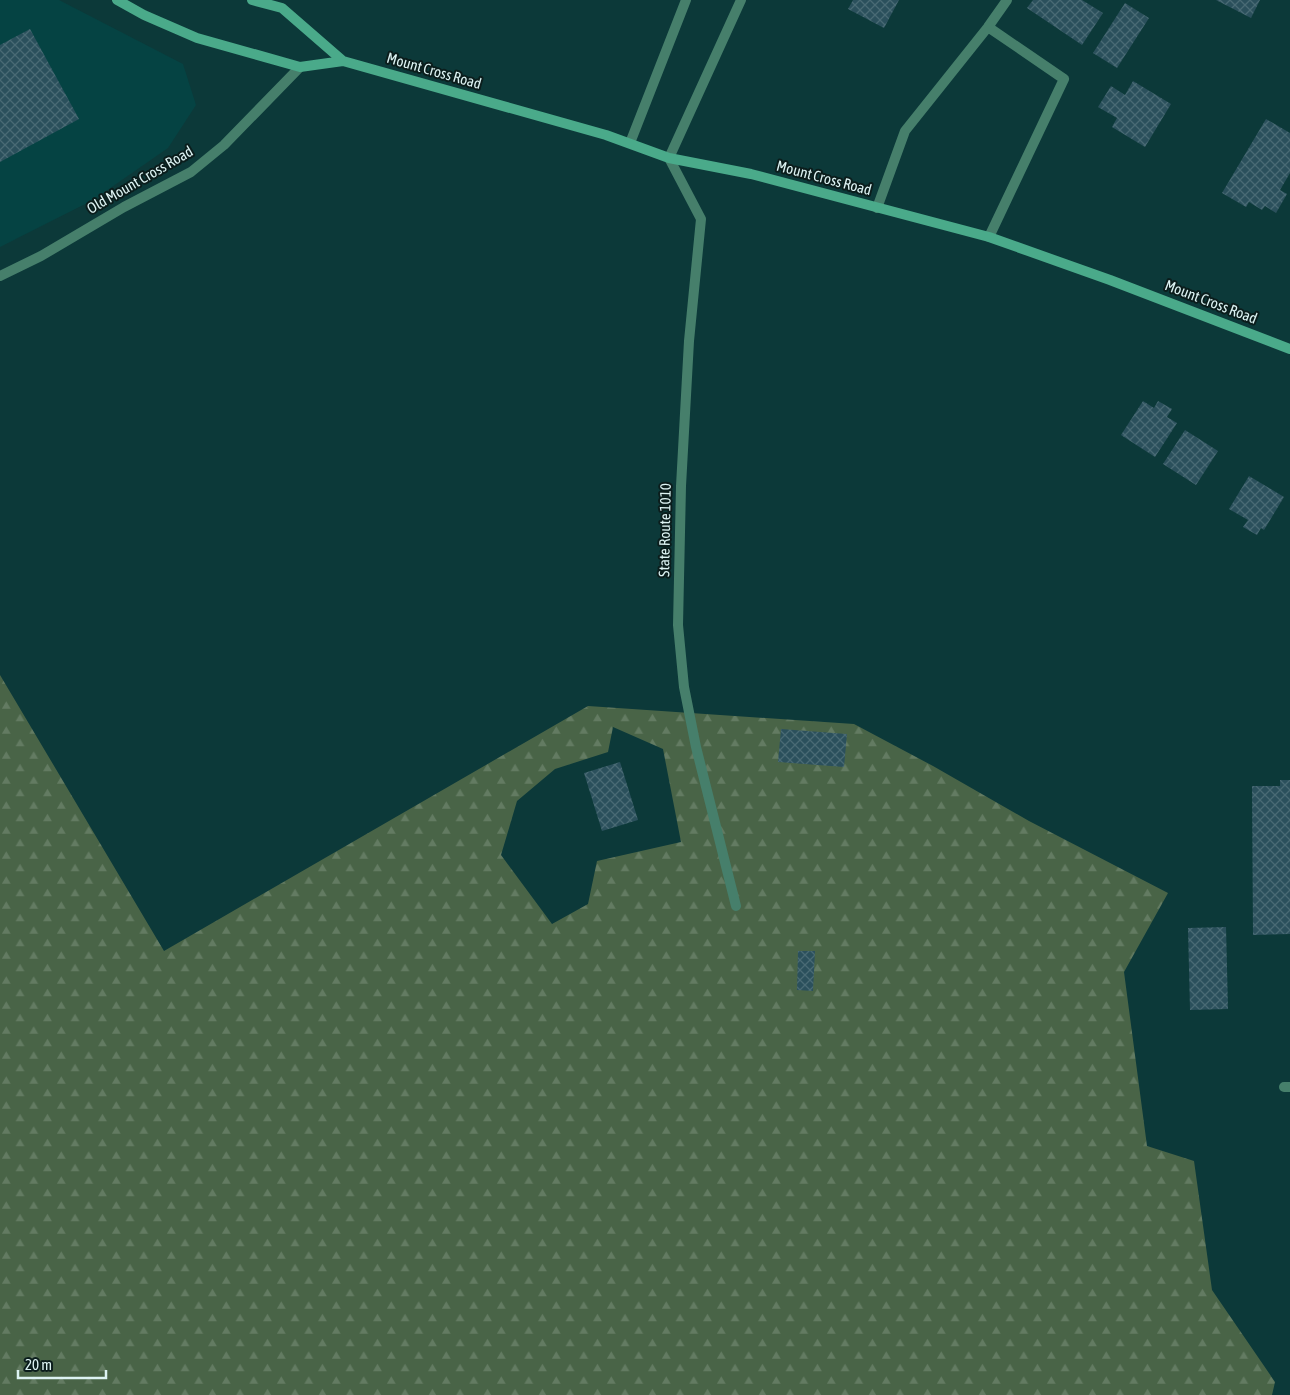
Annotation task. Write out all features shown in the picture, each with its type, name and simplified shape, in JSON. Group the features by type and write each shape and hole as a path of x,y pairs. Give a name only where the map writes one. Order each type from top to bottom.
{"main road":[{"name":"Mount Cross Road","path":"118,0 144,15 198,38 300,67 343,61 606,135 669,158 751,174 989,237 1110,280 1290,349"},
{"name":"Mount Cross Road","path":"252,0 282,8 343,61"}],"street":[{"path":"630,143 686,0"},
{"path":"669,158 741,0"},
{"path":"877,208 905,131 988,28 1008,0"},
{"path":"988,28 1064,79 989,237"},
{"name":"Old Mount Cross Road","path":"0,276 41,256 124,207 191,172 224,145 300,67"},
{"name":"State Route 1010","path":"669,158 701,219 689,341 681,486 678,625 684,687 696,747 736,906"}],"shaded area":[{"path":"0,0 59,0 183,64 196,105 168,148 93,200 0,247"}],"green space":[{"path":"0,675 164,951 588,706 854,724 933,766 1029,821 1168,893 1124,972 1147,1146 1194,1161 1212,1290 1275,1382 1272,1395 0,1395","holes":["613,727 663,749 681,842 597,861 588,904 552,924 501,855 517,801 555,769 608,752"]}],"building":[{"path":"853,0 899,0 884,28 848,9"},
{"path":"1033,0 1082,0 1103,13 1082,45 1027,8"},
{"path":"1216,0 1260,0 1251,18"},
{"path":"1125,3 1149,18 1117,68 1093,53"},
{"path":"30,29 79,119 0,162 0,45"},
{"path":"1133,81 1171,104 1145,147 1112,127 1117,118 1098,107 1111,86 1125,95"},
{"path":"1266,119 1290,133 1290,173 1280,190 1287,194 1276,213 1265,206 1262,210 1249,202 1246,207 1222,193"},
{"path":"1143,401 1154,408 1158,401 1172,409 1167,417 1177,423 1155,457 1121,435"},
{"path":"1185,430 1218,451 1196,485 1163,464"},
{"path":"1249,476 1284,497 1264,530 1261,528 1257,535 1243,527 1248,520 1229,509"},
{"path":"781,729 847,734 844,767 778,762"},
{"path":"620,762 638,820 602,831 584,773"},
{"path":"1280,780 1290,780 1290,934 1253,935 1252,786 1280,786"},
{"path":"1226,927 1228,1009 1190,1010 1188,928"},
{"path":"798,951 815,951 813,991 797,990"}]}
